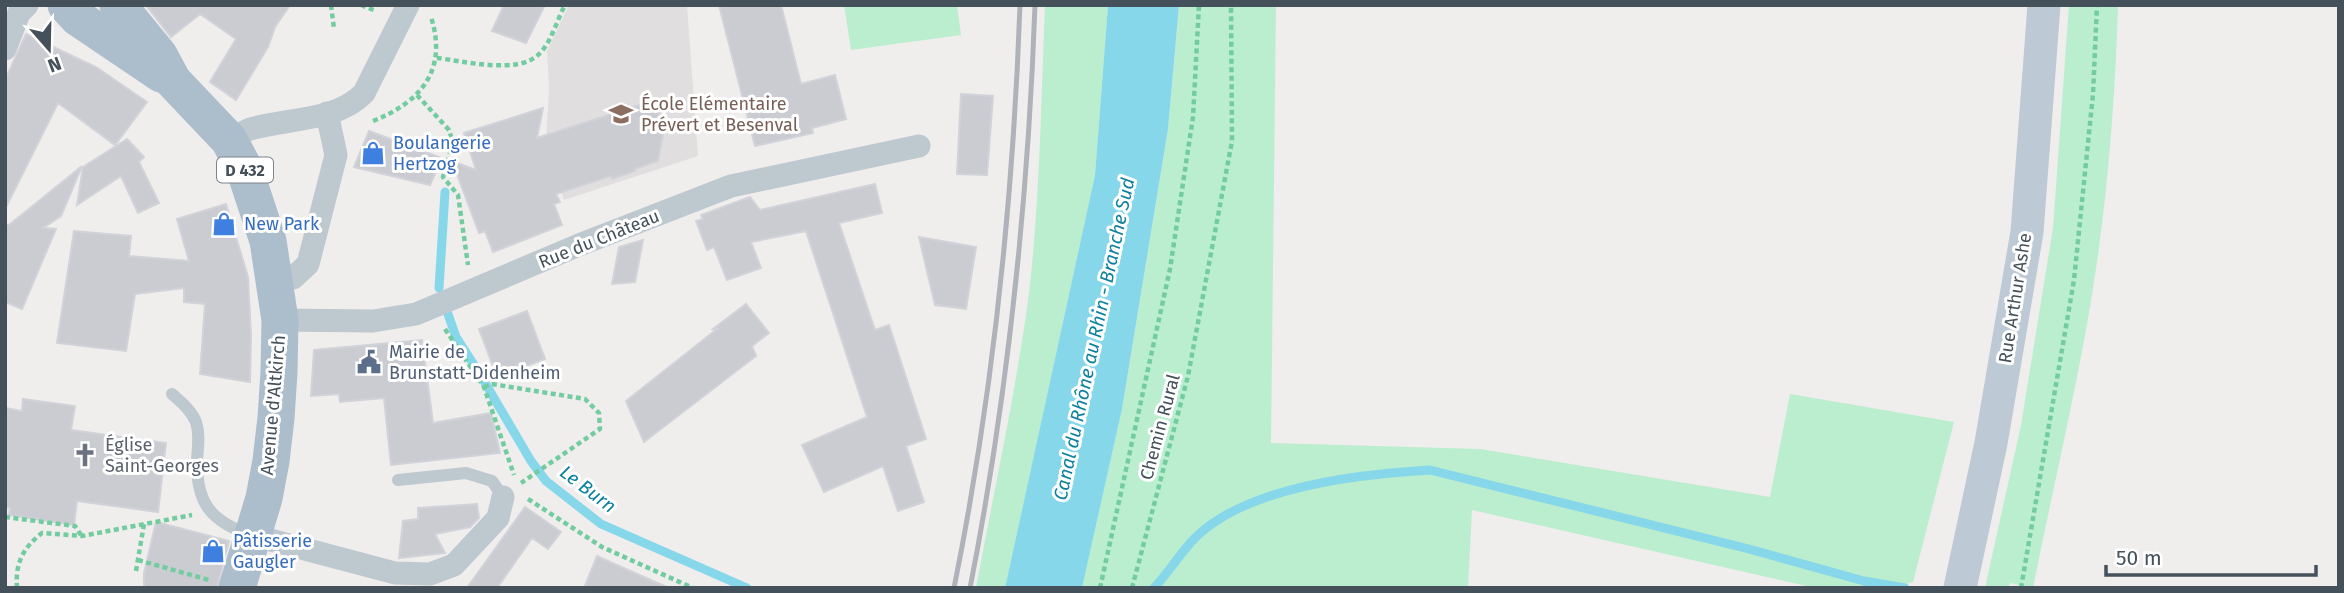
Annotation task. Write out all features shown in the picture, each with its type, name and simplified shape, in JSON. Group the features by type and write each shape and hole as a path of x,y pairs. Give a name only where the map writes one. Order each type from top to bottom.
{"main road":[{"name":"D 432","path":"66,5 78,18 173,81"},
{"name":"D 432","path":"118,5 159,55 173,81"},
{"name":"Rue Arthur Ashe","path":"1963,578 1991,443 2027,232 2044,5"},
{"name":"Avenue d'Altkirch","path":"173,81 229,140 244,168 268,241 280,320 279,372 271,461 264,498 252,536 225,584"}],"street":[{"path":"5,49 19,13 27,5"},
{"path":"229,140 251,128 330,123 365,93 408,5"},
{"path":"275,282 293,278 307,264 336,155 330,123"},
{"name":"Rue du Château","path":"280,320 373,321 416,314 579,245 731,186 919,146"},
{"path":"252,536 395,573 430,574 454,565 498,518 503,497"}],"lane":[{"path":"172,394 190,411 195,421 198,433 197,477 210,511 228,527 252,536"},
{"path":"398,480 466,473 492,481 503,497"}],"path":[{"path":"331,5 334,29"},
{"path":"330,123 375,120 400,109 416,95 429,77 437,58 435,30 427,5"},
{"path":"437,58 508,65 529,62 541,53 565,5"},
{"path":"1100,588 1170,269 1193,117 1199,5"},
{"name":"Chemin Rural","path":"1132,588 1188,376 1232,141 1231,5"},
{"path":"2021,587 2074,280 2090,134 2097,5"},
{"path":"416,95 449,130 453,143 443,177 458,195 469,271"},
{"path":"434,307 449,338 484,387 518,485 531,502 602,547 693,588"},
{"path":"484,387 492,384 585,399 599,413 600,429 530,476"},
{"path":"5,517 75,526 82,536"},
{"path":"17,588 16,575 26,546 42,533 82,536 144,524 136,571"},
{"path":"138,559 225,584"}],"shaded area":[{"name":"École Elémentaire Prévert et Besenval","path":"569,5 687,5 698,156 564,200 546,141 549,88 547,51"}],"green space":[{"path":"844,5 957,5 961,35 851,50"},
{"path":"1045,5 1108,5 1095,175 1005,588 976,588 1029,293 1038,185"},
{"path":"1179,5 1276,5 1271,443 1480,449 1770,497 1790,394 1954,422 1913,582 1892,588 1815,588 1472,510 1468,588 1082,588 1122,409 1168,129"},
{"path":"2069,5 2118,5 2109,154 2097,264 2078,373 2033,588 2010,583 2008,588 1985,588 2021,425 2053,228"}],"water":[{"name":"Canal du Rhône au Rhin - Branche Sud","path":"1108,5 1179,5 1168,129 1122,409 1082,588 1005,588 1095,175"}],"building":[{"path":"146,5 290,5 275,27 268,47 236,100 210,82 236,39 200,14 171,37"},
{"path":"504,5 545,5 526,43 492,31"},
{"path":"719,5 781,5 801,84 835,75 846,119 812,128 813,133 755,146"},
{"path":"26,34 96,67 147,102 115,145 58,103 5,209 5,80"},
{"path":"961,94 993,96 987,175 957,174"},
{"path":"655,100 664,129 658,161 612,179 611,176 556,194 560,202 554,204 562,225 493,252 485,231 479,233 452,161 476,170 464,133 543,108 537,138"},
{"path":"369,131 442,158 430,185 354,167"},
{"path":"127,139 144,157 139,162 159,203 138,213 121,176 77,205 83,167"},
{"path":"82,166 61,216 43,228 56,229 22,309 5,302 5,225 9,225"},
{"path":"875,184 882,213 839,223 875,330 889,325 926,439 906,446 924,502 898,511 883,466 824,492 802,445 867,417 806,231 751,242 761,268 727,280 714,247 707,250 696,221 703,219 701,215 750,197 760,210"},
{"path":"226,204 248,277 250,382 200,374 205,304 184,302 184,288 135,294 126,351 57,343 74,231 131,236 129,256 189,261 177,219"},
{"path":"919,237 976,247 966,309 935,305"},
{"path":"643,240 635,282 612,284 619,247"},
{"path":"746,304 769,333 752,346 756,356 644,442 626,401"},
{"path":"527,311 545,359 497,377 479,329"},
{"path":"422,340 433,423 491,413 500,453 391,465 384,398 340,402 339,394 311,396 314,350"},
{"name":"Église Saint-Georges","path":"23,399 75,406 71,430 166,443 158,512 77,501 74,525 9,515 10,508 5,507 5,408 22,411"},
{"path":"477,504 479,518 470,527 435,534 445,553 399,558 403,521 418,519 418,508"},
{"path":"525,507 561,532 548,549 532,538 497,588 467,588"},
{"path":"156,522 229,541 217,588 144,588 144,573"},
{"path":"597,556 610,562 669,588 584,588"}],"waterway":[{"name":"Le Burn","path":"439,288 445,192"},
{"name":"Le Burn","path":"448,314 456,337 531,461 546,481 601,524 747,588"},
{"path":"1154,588 1195,538 1217,520 1244,506 1306,486 1371,475 1430,470 1749,549 1864,581 1905,588"}],"railway":[{"path":"954,588 980,443 999,298 1012,152 1020,5"},
{"path":"970,588 995,443 1014,298 1027,152 1035,5"}],"place":[{"name":"École Elémentaire Prévert et Besenval","path":"621,114"},
{"name":"Boulangerie Hertzog","path":"373,153"},
{"name":"New Park","path":"224,224"},
{"name":"Mairie de Brunstatt-Didenheim","path":"369,362"},
{"name":"Église Saint-Georges","path":"85,455"},
{"name":"Pâtisserie Gaugler","path":"213,551"}]}
